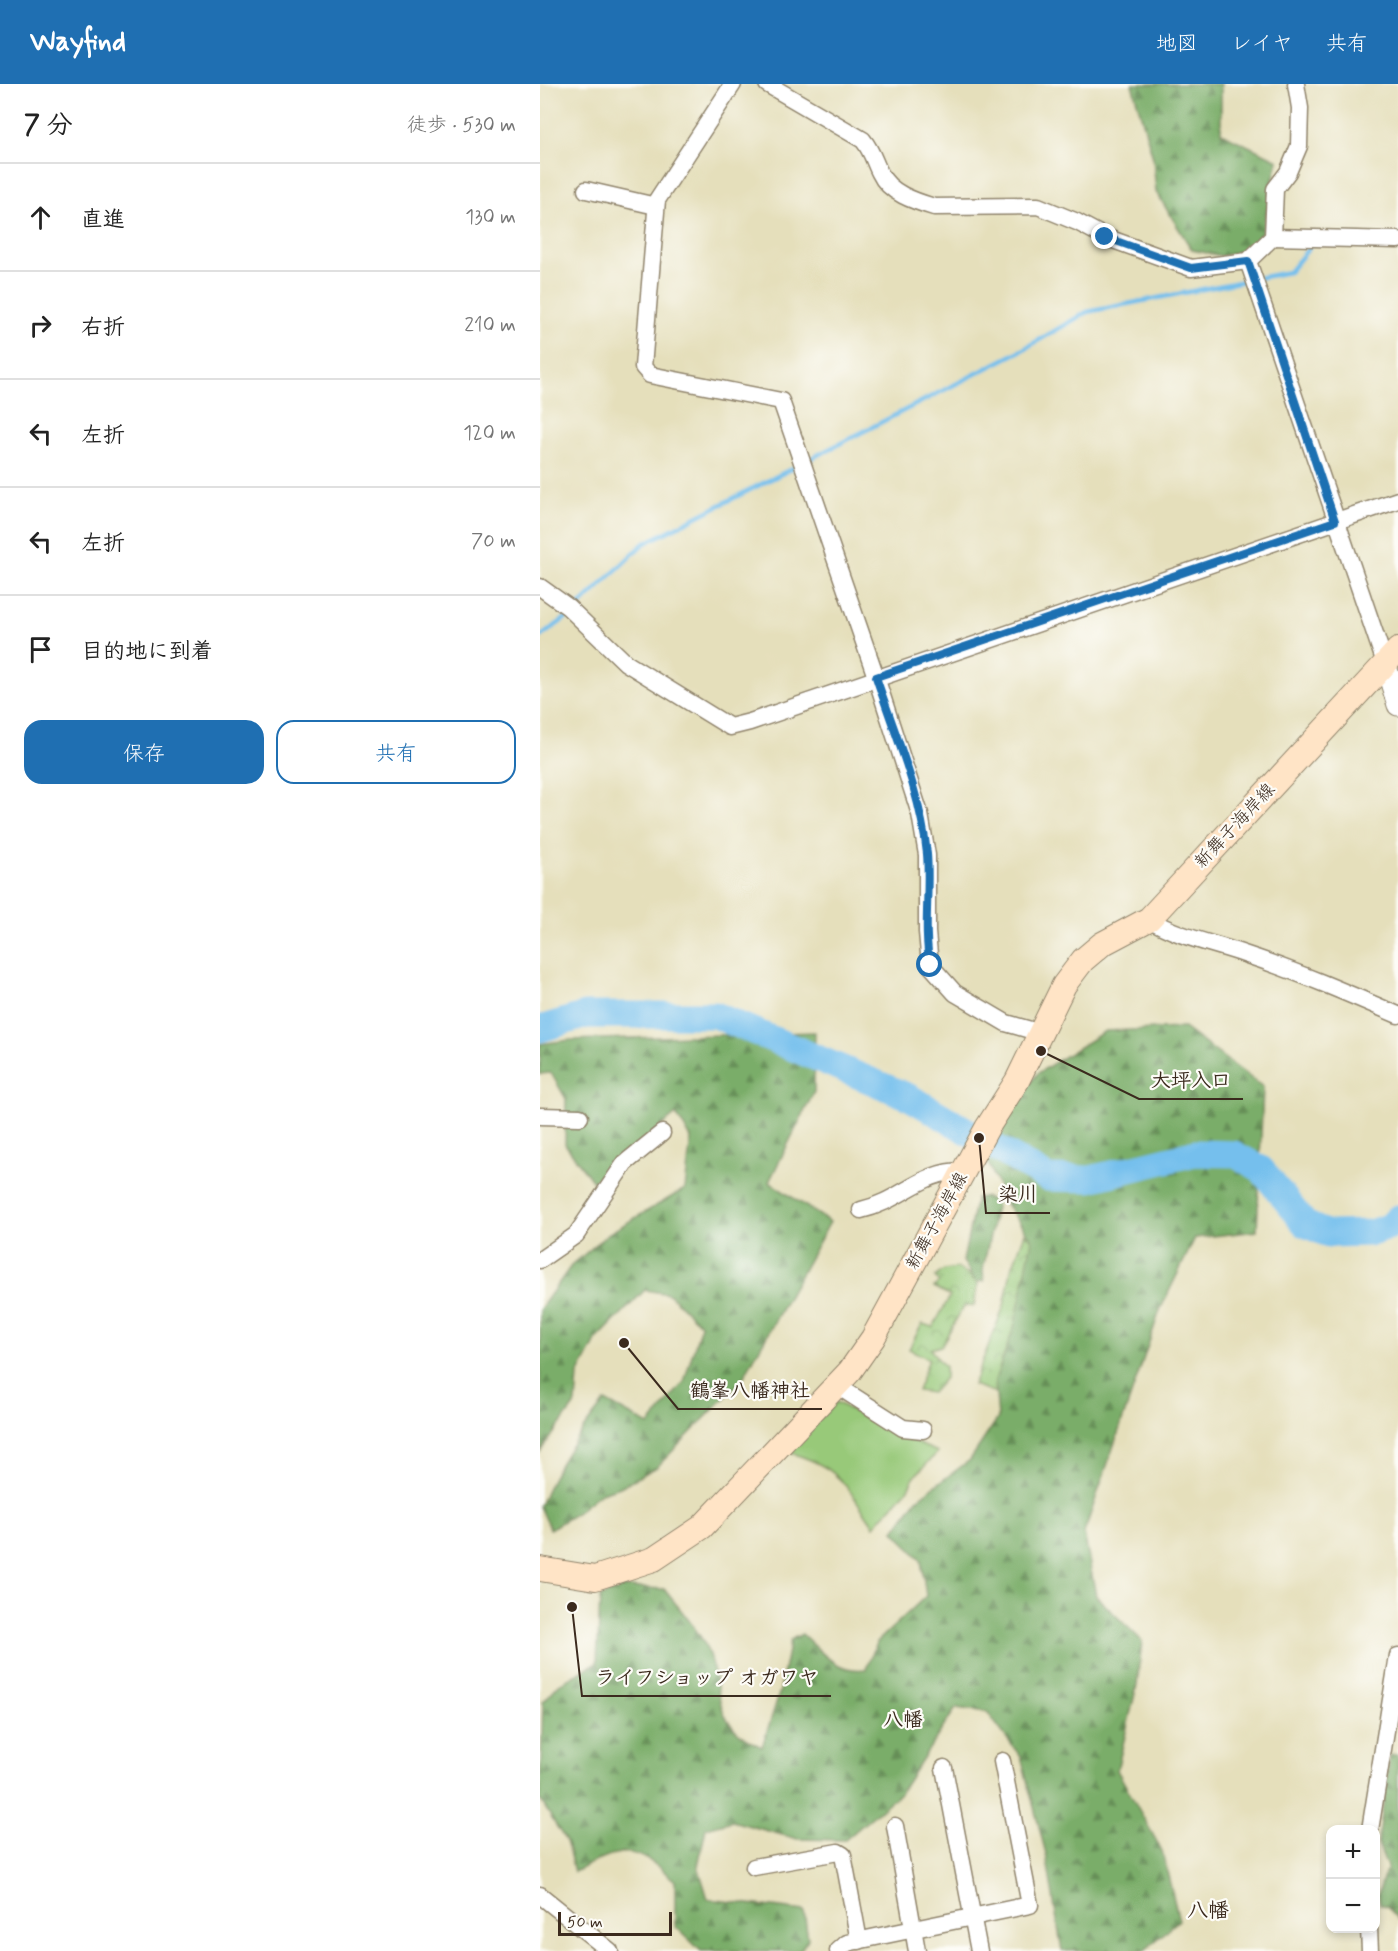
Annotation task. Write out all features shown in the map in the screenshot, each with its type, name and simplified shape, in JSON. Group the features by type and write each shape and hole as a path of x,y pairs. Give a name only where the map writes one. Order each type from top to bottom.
{"main road":[{"name":"新舞子海岸線","path":"540,1569 595,1578 654,1559 702,1527 836,1385 873,1338 987,1128 1017,1081 1064,985 1083,960 1102,944 1149,919 1391,657"}],"street":[{"path":"733,84 657,200 643,367 650,375 781,401 876,677 920,814 927,855 927,932 930,965 955,993 1006,1023 1041,1033"},
{"path":"767,84 863,140 873,152 880,174 890,188 920,203 934,207 1038,206 1077,222 1105,237 1191,268 1248,261 1273,237 1275,189 1288,172 1299,146 1300,108 1296,84"},
{"path":"586,190 656,206"},
{"path":"1273,237 1398,240"},
{"path":"1248,261 1335,521 1391,657 1398,705"},
{"path":"540,587 568,607 626,663 730,727 1398,500"},
{"path":"1149,919 1166,930 1245,954 1331,986 1398,1015"},
{"path":"540,1116 580,1117"},
{"path":"540,1260 576,1235 625,1163 662,1133"},
{"path":"861,1210 878,1206 933,1175 968,1164"},
{"path":"836,1385 903,1428 923,1430"},
{"path":"1372,1825 1398,1656"},
{"path":"754,1867 838,1852 843,1855 848,1946 1030,1905 1002,1761"},
{"path":"944,1768 979,1951"},
{"path":"895,1826 917,1951"},
{"path":"540,1895 610,1951"},
{"path":"1369,1933 1370,1951"}],"green space":[{"path":"1132,84 1221,84 1221,133 1278,160 1262,232 1248,249 1222,256 1192,250 1156,192 1153,158"},
{"path":"1184,1028 1263,1087 1257,1231 1195,1238 1160,1310 1084,1533 1096,1596 1142,1641 1137,1685 1117,1770 1162,1851 1179,1920 1144,1951 1062,1951 1046,1854 1021,1757 987,1712 956,1708 900,1793 845,1840 797,1839 732,1821 706,1828 698,1866 708,1899 804,1911 808,1939 800,1951 701,1951 675,1926 675,1881 649,1860 627,1853 616,1854 574,1872 567,1843 540,1799 543,1702 559,1684 597,1663 600,1597 623,1587 664,1589 705,1645 725,1716 745,1738 762,1747 780,1691 790,1640 802,1634 838,1665 846,1668 866,1669 877,1642 926,1596 921,1560 894,1531 917,1499 970,1460 998,1418 995,1381 1015,1324 1032,1240 1007,1205 988,1163 1008,1112 1038,1073 1105,1031"},
{"path":"815,1032 814,1092 769,1182 830,1222 742,1380 657,1467 620,1487 601,1493 572,1516 550,1529 540,1506 560,1464 586,1426 605,1401 649,1425 684,1382 701,1325 669,1294 645,1290 597,1339 578,1375 576,1403 540,1452 540,1309 571,1266 609,1233 685,1189 691,1138 676,1114 593,1182 565,1144 566,1099 551,1073 540,1074 540,1044 570,1040"},
{"path":"984,1197 997,1202 983,1269 984,1281 976,1282 963,1261 976,1198"},
{"path":"1025,1233 1032,1240 1015,1324 995,1380 996,1393 973,1385 1004,1306 1011,1271"},
{"path":"957,1268 969,1274 978,1284 974,1306 964,1306 941,1346 930,1349 945,1367 945,1378 932,1393 917,1391 929,1359 909,1349 922,1324 933,1327 950,1296 934,1287 939,1282 935,1277 944,1270"},
{"path":"836,1402 895,1434 938,1452 874,1526 840,1479 819,1464 787,1452"},
{"path":"1390,1755 1398,1755 1398,1920 1388,1907 1380,1904 1380,1888 1387,1867 1380,1848 1380,1828"}],"waterway":[{"path":"1258,278 1289,272 1309,248"},
{"path":"806,461 1022,350 1087,312 1249,280"},
{"path":"576,609 643,544 799,465"},
{"path":"540,637 570,615"},
{"path":"540,1029 586,1015 715,1015 909,1097 1048,1178 1090,1179 1195,1153 1234,1154 1261,1169 1305,1224 1328,1234 1371,1233 1390,1226 1398,1218"}],"place":[{"name":"大坪入口","path":"1041,1051"},
{"name":"染川","path":"979,1138"},
{"name":"鶴峯八幡神社","path":"624,1343"},
{"name":"ライフショップ オガワヤ","path":"572,1607"}],"district":[{"name":"八幡","path":"903,1720"},
{"name":"八幡","path":"1208,1911"}],"route":[{"path":"930,965 927,950 927,855 920,814 876,677 1335,521 1248,261 1191,268 1105,237"}]}
